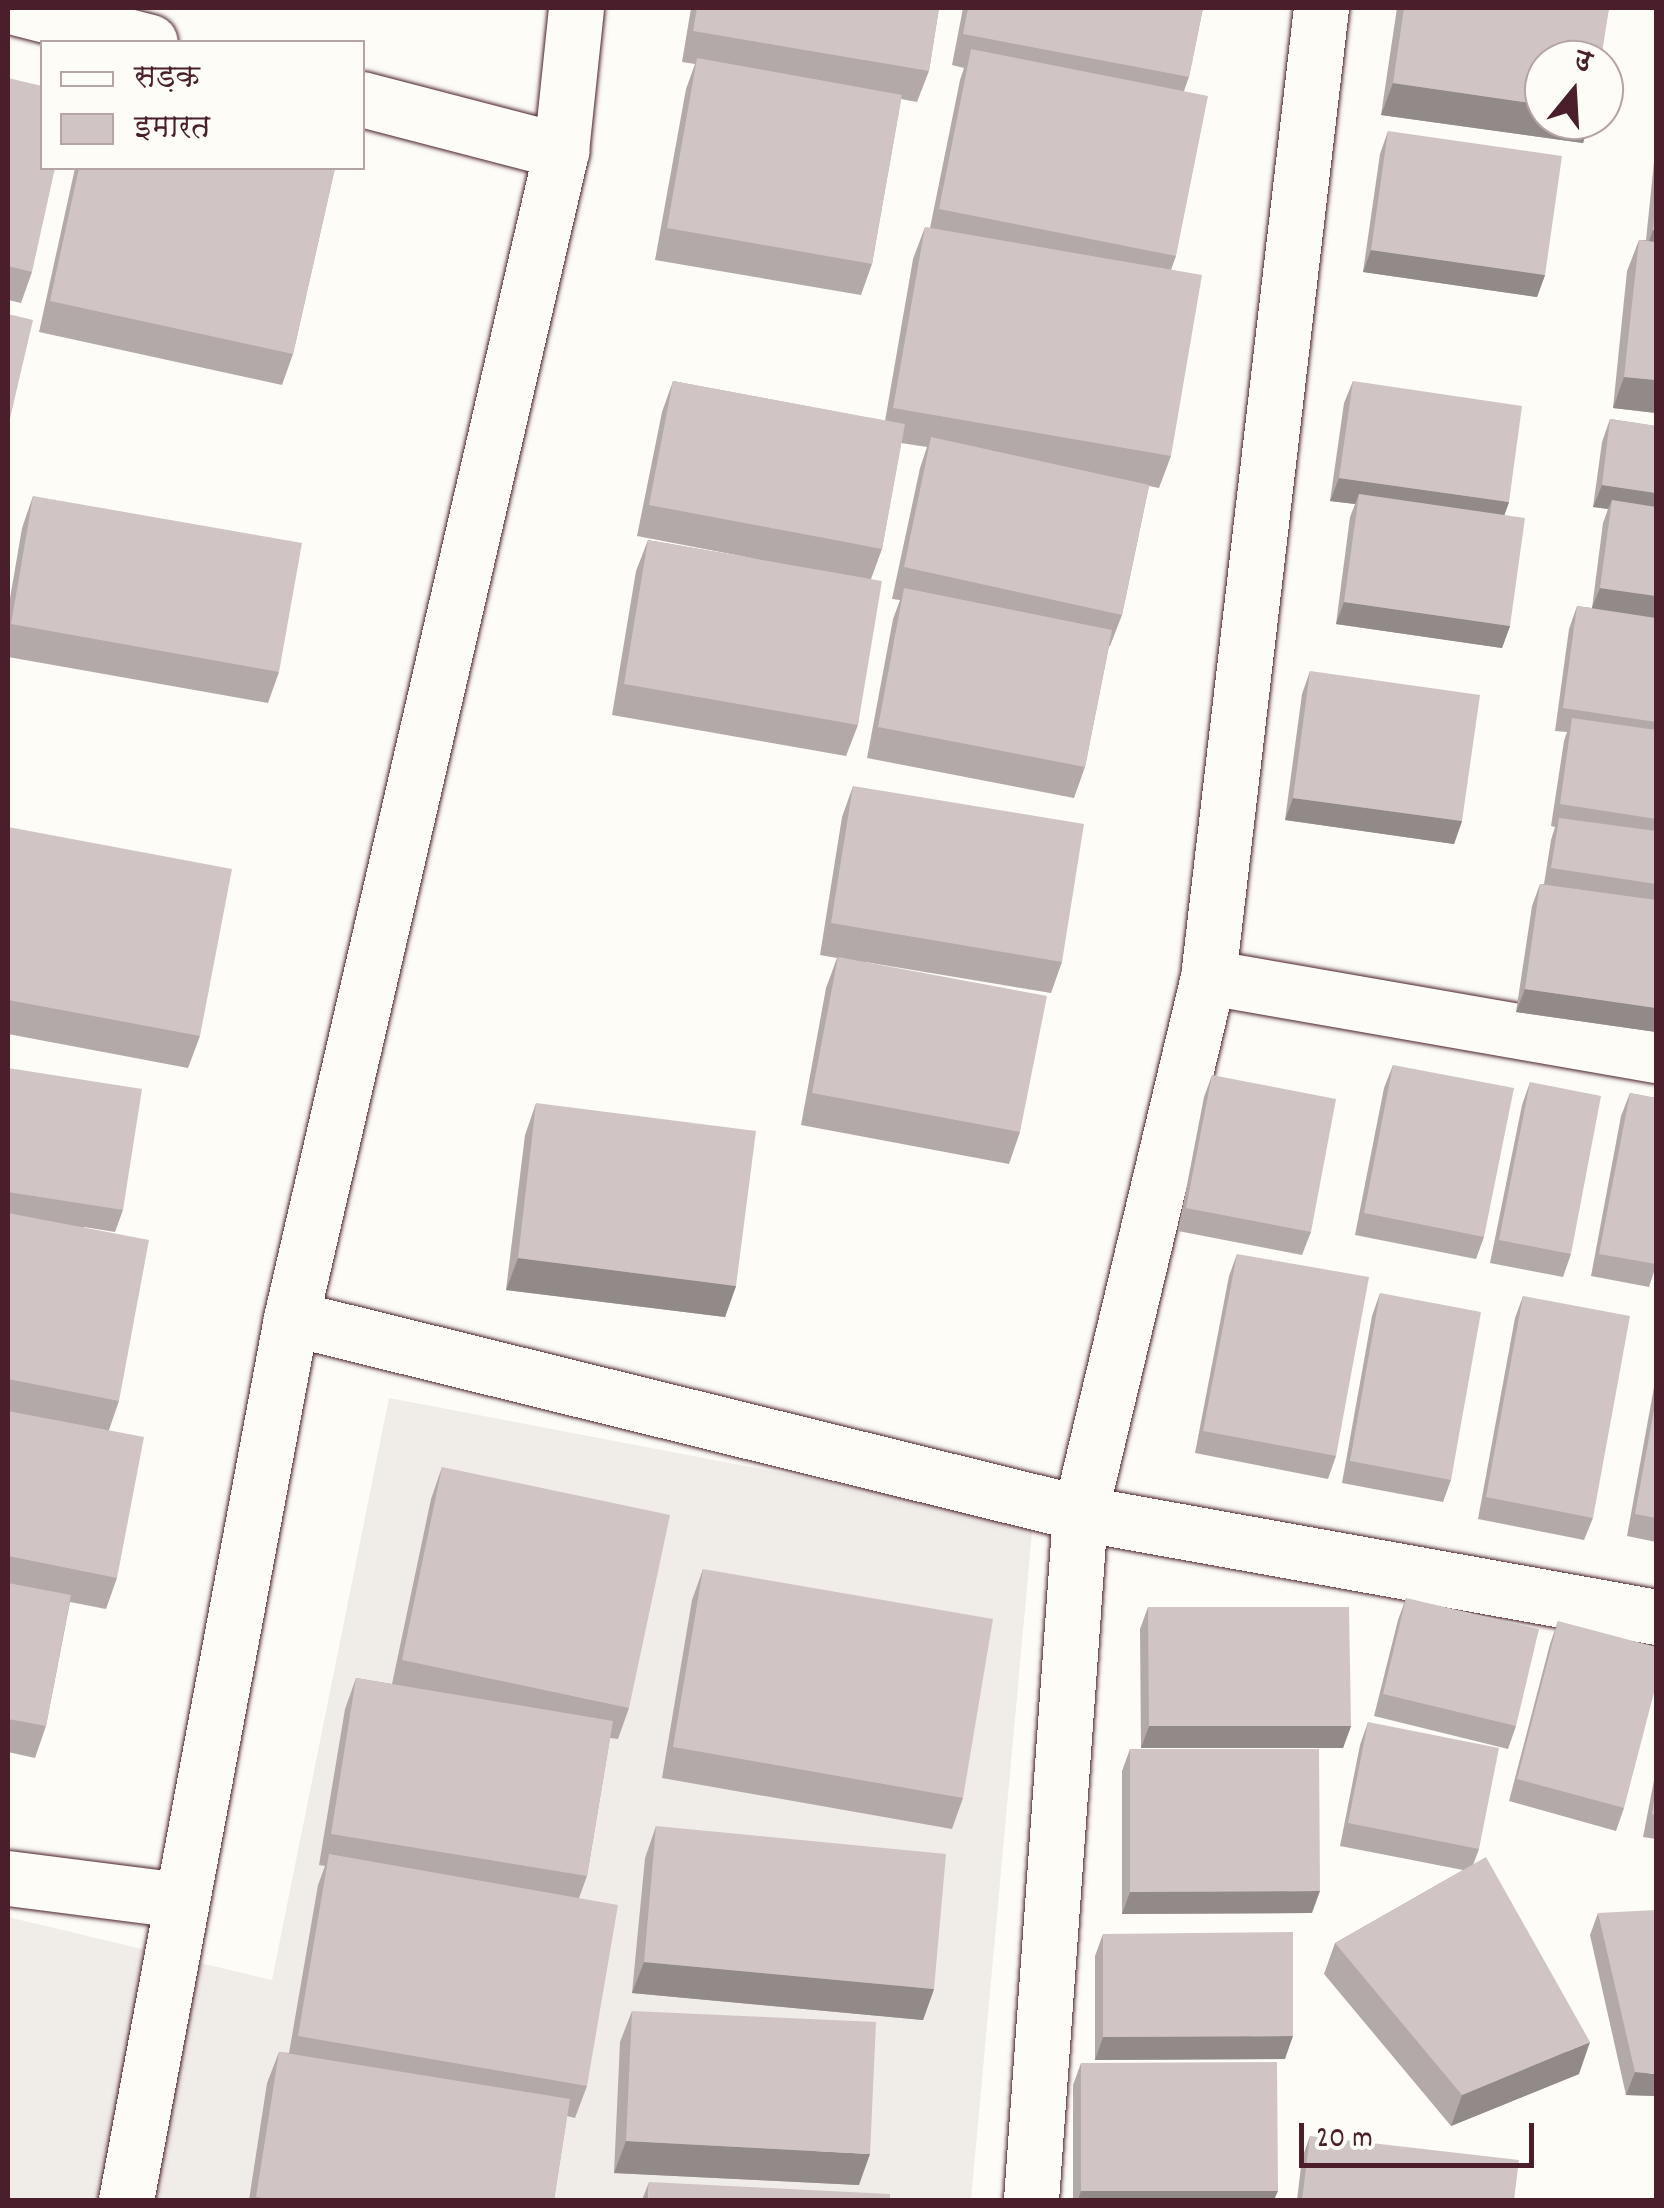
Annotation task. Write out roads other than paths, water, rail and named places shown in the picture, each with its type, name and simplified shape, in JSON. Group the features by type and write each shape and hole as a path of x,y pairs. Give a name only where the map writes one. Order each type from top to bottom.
{"street":[{"path":"18,8 142,40"},
{"path":"126,2200 179,1900 291,1318 561,151 576,8"},
{"path":"1031,2200 1080,1513 1208,977 1320,8"},
{"path":"365,99 561,151"},
{"path":"1208,977 1656,1055"},
{"path":"291,1318 1080,1513 1656,1617"},
{"path":"8,1878 179,1900"}]}
